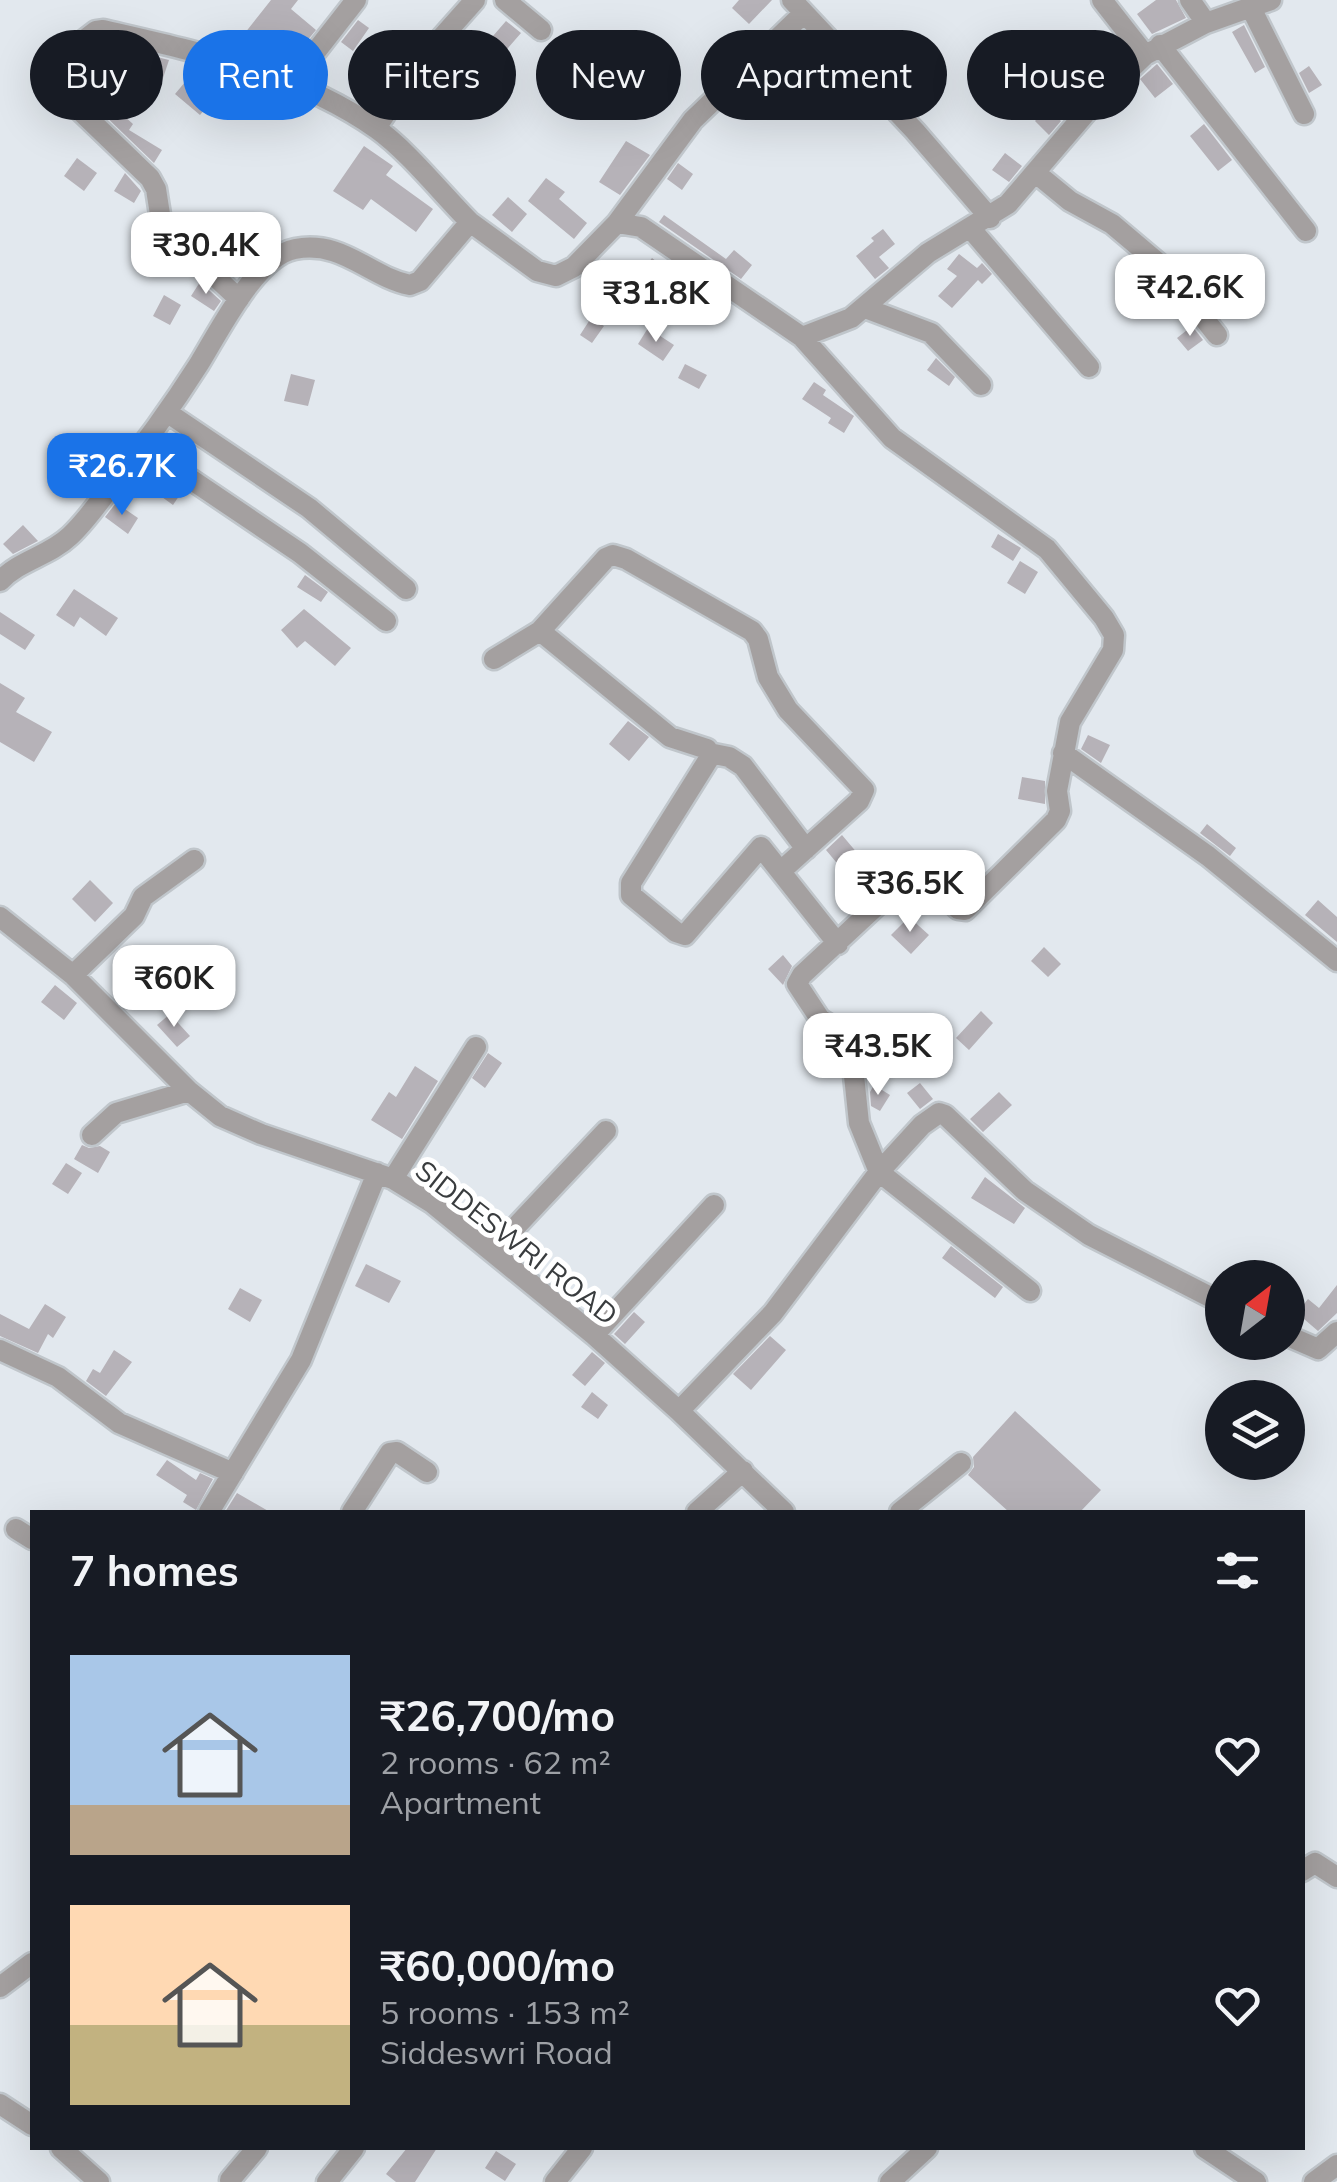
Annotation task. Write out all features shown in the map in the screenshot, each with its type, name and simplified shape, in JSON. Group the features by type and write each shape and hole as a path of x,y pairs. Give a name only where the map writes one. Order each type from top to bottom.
{"street":[{"path":"328,36 356,0"},
{"path":"376,128 419,62 475,0"},
{"path":"505,0 541,30"},
{"path":"1102,0 1152,50 1306,231"},
{"path":"1190,0 1206,23"},
{"path":"802,337 839,324 865,308 928,253 990,218 1020,193 1090,108 1152,50 1206,23 1261,4 1304,114"},
{"path":"328,102 376,128 470,222 537,271 556,276 574,267 617,224 694,120 798,7 915,131 990,218"},
{"path":"183,49 96,31 43,75 150,178 156,188 162,227 239,300"},
{"path":"1036,174 1070,201 1112,224 1150,256 1172,277 1217,335"},
{"path":"5,566 54,548 69,537 168,413 239,300 270,260 296,248 346,254 410,284 420,281 470,222"},
{"path":"617,224 641,227 802,337 892,438 1047,549 1114,635 1113,650 1074,714 1057,791 1059,815 969,907 958,909 916,871 802,975 797,984 820,1019 850,1038 858,1123 879,1172 1030,1291"},
{"path":"971,230 1089,368"},
{"path":"865,308 931,333 981,385"},
{"path":"168,413 309,508 406,589"},
{"path":"143,446 291,546 386,620"},
{"path":"494,659 540,632 606,558 613,556 626,558 752,631 758,639 768,677 788,710 864,790 859,802 781,871"},
{"path":"540,632 670,737 729,757 743,766 806,849"},
{"path":"710,753 631,882 631,895 685,935 758,848 764,848 838,944"},
{"path":"1063,753 1208,856 1337,961"},
{"path":"73,975 134,916 143,898 194,860"},
{"name":"SIDDESWRI ROAD","path":"0,917 73,975 188,1091 220,1116 385,1176 432,1203 594,1335 679,1410 782,1510"},
{"path":"212,1510 301,1360 385,1176 476,1048"},
{"path":"92,1135 116,1113 188,1091"},
{"path":"679,1410 773,1313 879,1172 932,1116 945,1116 1010,1178 1101,1242 1205,1294"},
{"path":"492,1252 606,1130"},
{"path":"594,1335 714,1205"},
{"path":"1305,1343 1318,1349 1337,1332"},
{"path":"0,1350 58,1378 119,1423 233,1474"},
{"path":"353,1510 393,1452 427,1472"},
{"path":"902,1510 961,1463"},
{"path":"700,1510 743,1471"},
{"path":"1305,1869 1316,1863 1337,1878"},
{"path":"0,1986 30,1964"},
{"path":"0,2104 30,2124"},
{"path":"63,2150 99,2182"},
{"path":"230,2181 255,2150"},
{"path":"327,2182 352,2150"},
{"path":"555,2182 580,2150"},
{"path":"1208,2150 1256,2182"},
{"path":"890,2182 916,2151"},
{"path":"1314,2182 1337,2165"}],"building":[{"path":"271,0 298,0 291,9 316,30 247,30"},
{"path":"739,0 772,0 749,24 732,8"},
{"path":"1156,0 1176,0 1186,18 1152,34 1137,14"},
{"path":"358,20 369,28 368,30 350,30"},
{"path":"506,21 521,33 516,39 516,30 498,30"},
{"path":"1244,25 1265,67 1255,73 1232,32"},
{"path":"1157,64 1173,84 1155,98 1140,79"},
{"path":"1309,66 1322,85 1309,93 1299,73"},
{"path":"183,84 183,101 175,94"},
{"path":"109,120 129,120 133,124 129,130 162,150 154,163"},
{"path":"1060,120 1061,121 1049,135 1035,121"},
{"path":"1204,124 1232,160 1218,171 1190,136"},
{"path":"626,141 650,155 620,195 599,182"},
{"path":"364,146 393,166 386,175 433,209 416,232 371,199 363,210 333,191"},
{"path":"1005,153 1022,166 1009,182 992,170"},
{"path":"77,158 97,173 84,191 64,176"},
{"path":"678,163 693,174 682,190 667,179"},
{"path":"125,173 141,191 134,203 114,191"},
{"path":"546,178 565,192 559,199 587,223 574,239 528,201"},
{"path":"508,197 527,214 512,232 492,215"},
{"path":"664,215 726,259 734,250 752,265 741,279 659,222"},
{"path":"214,228 236,243 221,264 202,245"},
{"path":"883,229 895,244 879,257 889,268 875,279 856,256"},
{"path":"252,231 267,246 254,259 239,244"},
{"path":"959,254 977,268 982,263 992,274 982,284 978,280 952,308 938,296 957,276 947,269"},
{"path":"652,258 673,275 655,297 635,280"},
{"path":"602,273 618,286 604,305 588,293"},
{"path":"200,282 221,301 214,311 191,296"},
{"path":"164,295 181,305 170,325 153,316"},
{"path":"591,318 604,326 592,343 580,335"},
{"path":"1192,326 1203,340 1188,351 1177,338"},
{"path":"648,328 674,345 663,361 638,344"},
{"path":"936,358 955,377 949,386 927,370"},
{"path":"685,364 707,375 699,389 678,378"},
{"path":"291,374 315,380 308,406 284,401"},
{"path":"814,382 826,390 823,395 854,416 844,433 828,423 831,418 802,399"},
{"path":"165,478 183,490 173,505 155,492"},
{"path":"116,503 138,518 128,534 105,517"},
{"path":"23,525 38,541 13,554 3,544"},
{"path":"998,534 1021,548 1013,561 991,547"},
{"path":"1020,561 1038,572 1025,594 1007,583"},
{"path":"305,575 328,592 321,602 297,587"},
{"path":"74,589 118,618 106,636 80,617 74,627 56,615"},
{"path":"304,609 351,648 335,666 305,641 297,648 281,630"},
{"path":"0,612 35,635 25,650 0,634"},
{"path":"0,683 25,698 16,712 52,732 34,762 0,742"},
{"path":"628,721 649,737 629,761 609,744"},
{"path":"1088,735 1110,745 1101,763 1081,749"},
{"path":"1022,777 1045,781 1045,804 1018,799"},
{"path":"1207,824 1236,848 1230,856 1200,833"},
{"path":"842,835 858,854 841,868 826,850"},
{"path":"90,880 113,903 95,922 72,899"},
{"path":"1318,900 1337,917 1337,942 1305,915"},
{"path":"909,917 929,935 911,954 891,935"},
{"path":"1044,947 1061,964 1048,977 1031,961"},
{"path":"783,955 792,966 783,985 768,969"},
{"path":"55,985 77,1003 64,1020 41,1002"},
{"path":"981,1011 993,1023 969,1050 956,1038"},
{"path":"170,1014 190,1036 177,1047 157,1025"},
{"path":"488,1053 502,1063 485,1088 472,1078"},
{"path":"415,1066 438,1081 402,1139 371,1120 389,1092 396,1097"},
{"path":"920,1083 933,1099 920,1109 907,1093"},
{"path":"874,1085 890,1095 880,1111 871,1106"},
{"path":"999,1092 1012,1105 983,1132 970,1119"},
{"path":"82,1145 100,1146 110,1152 98,1173 74,1159"},
{"path":"66,1163 82,1173 68,1194 52,1184"},
{"path":"985,1177 1025,1208 1014,1224 971,1198"},
{"path":"951,1246 1003,1287 995,1298 942,1258"},
{"path":"366,1264 401,1281 389,1303 355,1286"},
{"path":"1337,1285 1337,1313 1318,1331 1305,1320 1305,1303 1308,1299 1319,1308"},
{"path":"240,1288 262,1300 250,1322 228,1309"},
{"path":"45,1304 66,1317 53,1338 48,1334 38,1353 0,1336 0,1314 29,1329"},
{"path":"634,1312 645,1322 625,1344 614,1334"},
{"path":"770,1336 786,1350 751,1390 733,1374"},
{"path":"114,1350 132,1362 106,1396 86,1381 93,1369 100,1373"},
{"path":"592,1352 605,1363 585,1386 572,1375"},
{"path":"592,1392 608,1405 598,1419 581,1407"},
{"path":"1015,1411 1101,1490 1082,1510 1007,1510 968,1475 974,1467 973,1457"},
{"path":"167,1460 196,1480 200,1473 213,1479 196,1510 183,1502 187,1495 156,1475"},
{"path":"237,1493 267,1510 226,1510"},
{"path":"405,2150 436,2150 415,2182 396,2182 386,2174"},
{"path":"496,2151 516,2164 505,2181 485,2168"}]}
